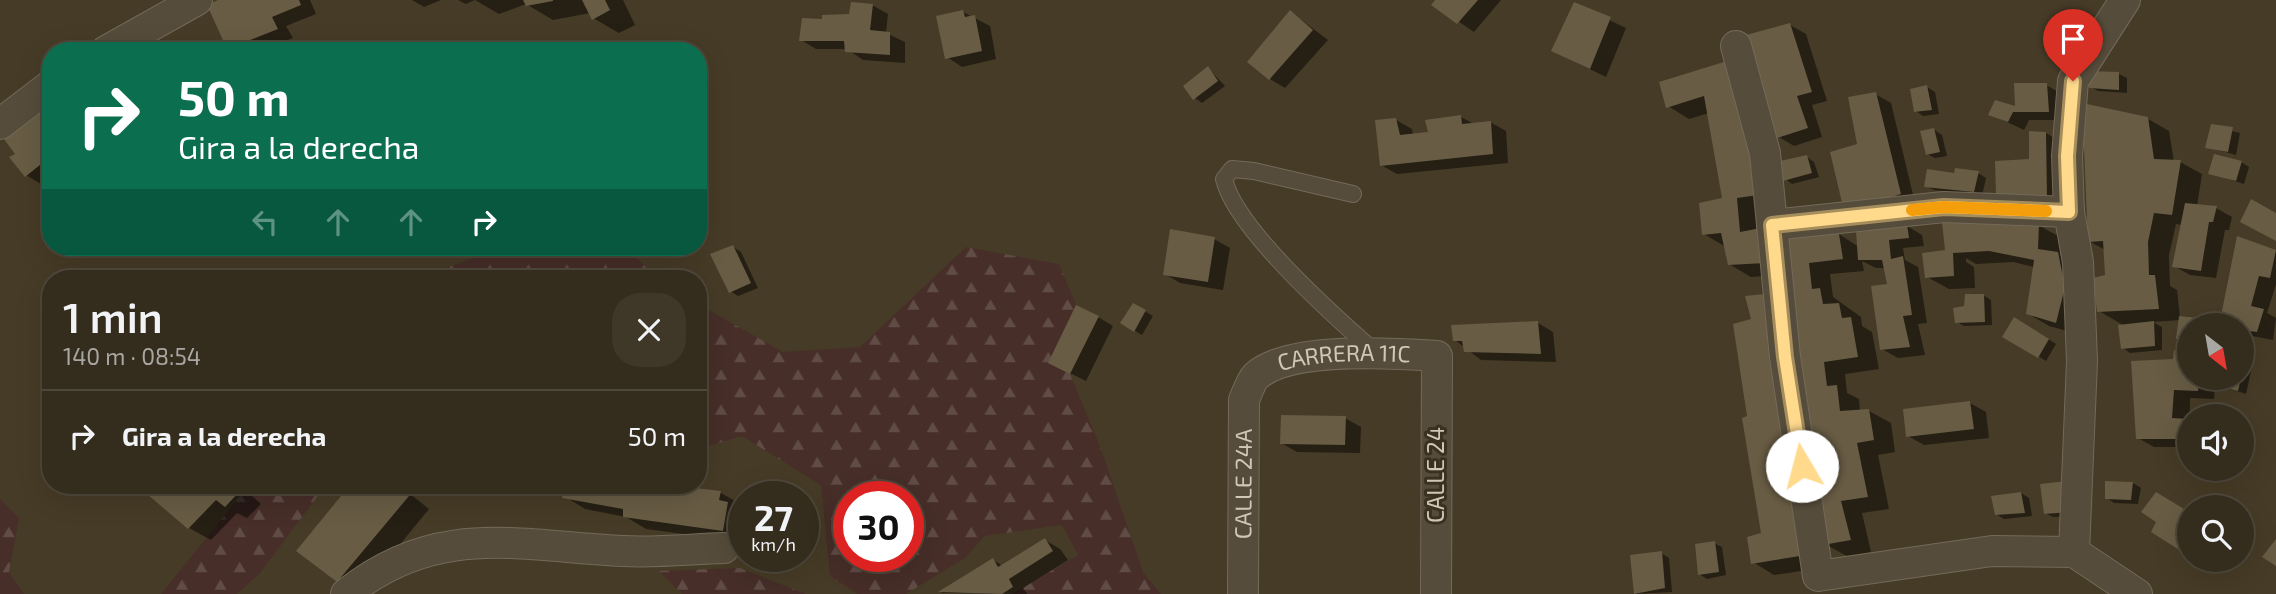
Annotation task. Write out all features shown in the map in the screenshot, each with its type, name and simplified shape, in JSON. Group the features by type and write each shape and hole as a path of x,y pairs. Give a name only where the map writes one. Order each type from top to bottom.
{"street":[{"path":"122,42 197,0"},
{"path":"2074,552 2082,362 2078,262 2069,212 2067,156 2073,81 2125,0"},
{"path":"1736,46 1765,153 1785,357 1818,576 1992,551 2074,552 2137,594"},
{"path":"0,124 42,92"},
{"path":"1772,225 1944,207 2069,212"},
{"name":"CARRERA 11C","path":"1255,377 1284,361 1375,352 1437,356"},
{"name":"CALLE 24","path":"1436,594 1437,356"},
{"name":"CALLE 24A","path":"1243,594 1244,400 1255,377"},
{"path":"346,594 408,555 485,540 625,552 724,548"}],"lane":[{"path":"1353,194 1254,171 1232,169 1224,179 1228,198 1271,252 1375,352"}],"green space":[{"path":"966,247 1059,264 1076,305 1049,363 1070,374 1100,446 1143,572 1161,594 1012,594 1078,555 1062,525 985,536 965,558 906,594 857,594 830,576 819,481 815,481 742,436 707,446 707,309 783,352 860,347"},
{"path":"479,256 635,256 649,270 440,270"},
{"path":"242,494 319,494 260,573 237,594 161,594"},
{"path":"0,499 19,518 9,572 24,594 0,594"},
{"path":"728,568 728,572 750,572 806,594 682,594 659,571"}],"building":[{"path":"218,0 299,0 301,5 272,17 278,29 245,42 224,42 207,5"},
{"path":"523,0 553,0 553,1 526,6"},
{"path":"582,0 605,0 610,10 592,20"},
{"path":"1435,0 1478,0 1457,24 1431,5"},
{"path":"851,2 873,4 870,30 890,32 890,55 845,52 844,41 799,41 802,18 822,19 822,15 849,14"},
{"path":"1574,2 1611,17 1590,69 1551,51"},
{"path":"963,10 965,17 975,15 982,51 945,59 936,16"},
{"path":"1290,10 1313,30 1269,80 1247,62"},
{"path":"1790,23 1812,92 1797,96 1808,128 1777,138 1746,35"},
{"path":"1727,61 1740,88 1758,195 1737,198 1740,232 1761,228 1766,263 1728,265 1721,233 1702,235 1699,203 1722,198 1704,96 1666,108 1659,82"},
{"path":"1208,66 1218,81 1193,100 1183,86"},
{"path":"2089,71 2119,72 2119,90 2089,88"},
{"path":"2014,83 2047,83 2049,112 2013,112 2008,122 1988,115 1995,100 2015,106"},
{"path":"1927,85 1932,110 1914,112 1910,89"},
{"path":"1876,92 1901,194 1844,211 1830,152 1857,144 1848,97"},
{"path":"39,103 42,107 42,163 25,177 9,157 15,154 1,135"},
{"path":"2082,103 2148,117 2154,159 2181,160 2172,215 2154,213 2148,242 2149,275 2155,275 2159,309 2097,312 2093,278 2105,275 2103,241 2088,242"},
{"path":"1461,115 1462,124 1491,121 1493,154 1380,166 1375,120 1396,118 1400,135 1428,132 1425,120"},
{"path":"2211,124 2233,127 2228,152 2205,148"},
{"path":"1934,128 1940,152 1926,155 1920,131"},
{"path":"2029,131 2046,132 2047,198 1996,197 1995,161 2029,159"},
{"path":"2214,154 2242,161 2236,181 2208,174"},
{"path":"1807,155 1812,173 1783,181 1780,161"},
{"path":"1955,168 1979,171 1974,192 1924,187 1927,169 1954,173"},
{"path":"2251,199 2276,213 2276,241 2240,222"},
{"path":"2185,203 2217,206 2213,222 2209,222 2201,271 2172,267"},
{"path":"1942,222 2039,223 2038,249 2058,252 2065,287 2056,323 2026,314 2034,260 1989,251 1953,253 1954,276 1925,278 1922,253 1945,250"},
{"path":"1907,224 1909,238 1889,240 1891,259 1903,256 1912,315 1903,316 1910,347 1880,350 1871,286 1887,284 1882,260 1858,260 1856,231"},
{"path":"1829,225 1831,234 1839,234 1843,259 1809,263 1812,289 1820,288 1823,304 1839,303 1842,318 1851,317 1858,357 1824,362 1827,386 1837,385 1840,411 1869,409 1874,440 1857,443 1868,497 1841,501 1851,540 1823,545 1781,232"},
{"path":"1170,229 1215,237 1208,282 1163,275"},
{"path":"2237,236 2276,250 2270,278 2259,276 2251,306 2264,309 2257,332 2254,332 2254,313 2222,313"},
{"path":"733,245 751,283 729,293 710,254"},
{"path":"1764,294 1806,555 1751,564 1747,537 1761,533 1742,418 1747,416 1733,324 1751,319 1745,296"},
{"path":"1965,294 1984,294 1985,322 1955,323 1953,308 1964,306"},
{"path":"1133,303 1146,310 1134,332 1120,323"},
{"path":"1076,305 1099,316 1070,374 1048,363"},
{"path":"2014,317 2049,339 2038,358 2002,337"},
{"path":"1538,321 1541,354 1464,352 1462,341 1453,341 1451,325"},
{"path":"2154,321 2155,346 2121,349 2118,325"},
{"path":"2174,350 2177,350 2177,390 2198,390 2198,391 2174,390 2172,418 2177,418 2177,439 2136,439 2131,361 2173,359"},
{"path":"1970,401 1974,429 1906,437 1903,409"},
{"path":"1281,415 1346,416 1345,445 1280,444"},
{"path":"2067,481 2071,512 2044,514 2040,484"},
{"path":"2105,481 2133,482 2131,500 2105,499"},
{"path":"707,489 721,491 719,500 728,502 723,531 623,517 623,509 562,498 563,494 707,494"},
{"path":"2021,492 2025,513 1995,515 1991,496"},
{"path":"2156,492 2177,505 2177,548 2151,532 2156,522 2141,512"},
{"path":"147,494 237,494 225,507 216,500 188,529"},
{"path":"343,494 409,496 337,582 296,551"},
{"path":"1045,538 1053,551 1009,579 1013,587 1002,594 938,592 993,558 998,567"},
{"path":"2276,539 2276,566 2262,557"},
{"path":"1715,541 1719,572 1698,575 1695,544"},
{"path":"1662,551 1665,588 1634,594 1630,555"}],"slow traffic":[{"path":"1912,210 1944,207 2046,211"}],"route":[{"path":"1802,466 1785,357 1772,225 1944,207 2069,212 2067,156 2073,81"}]}
